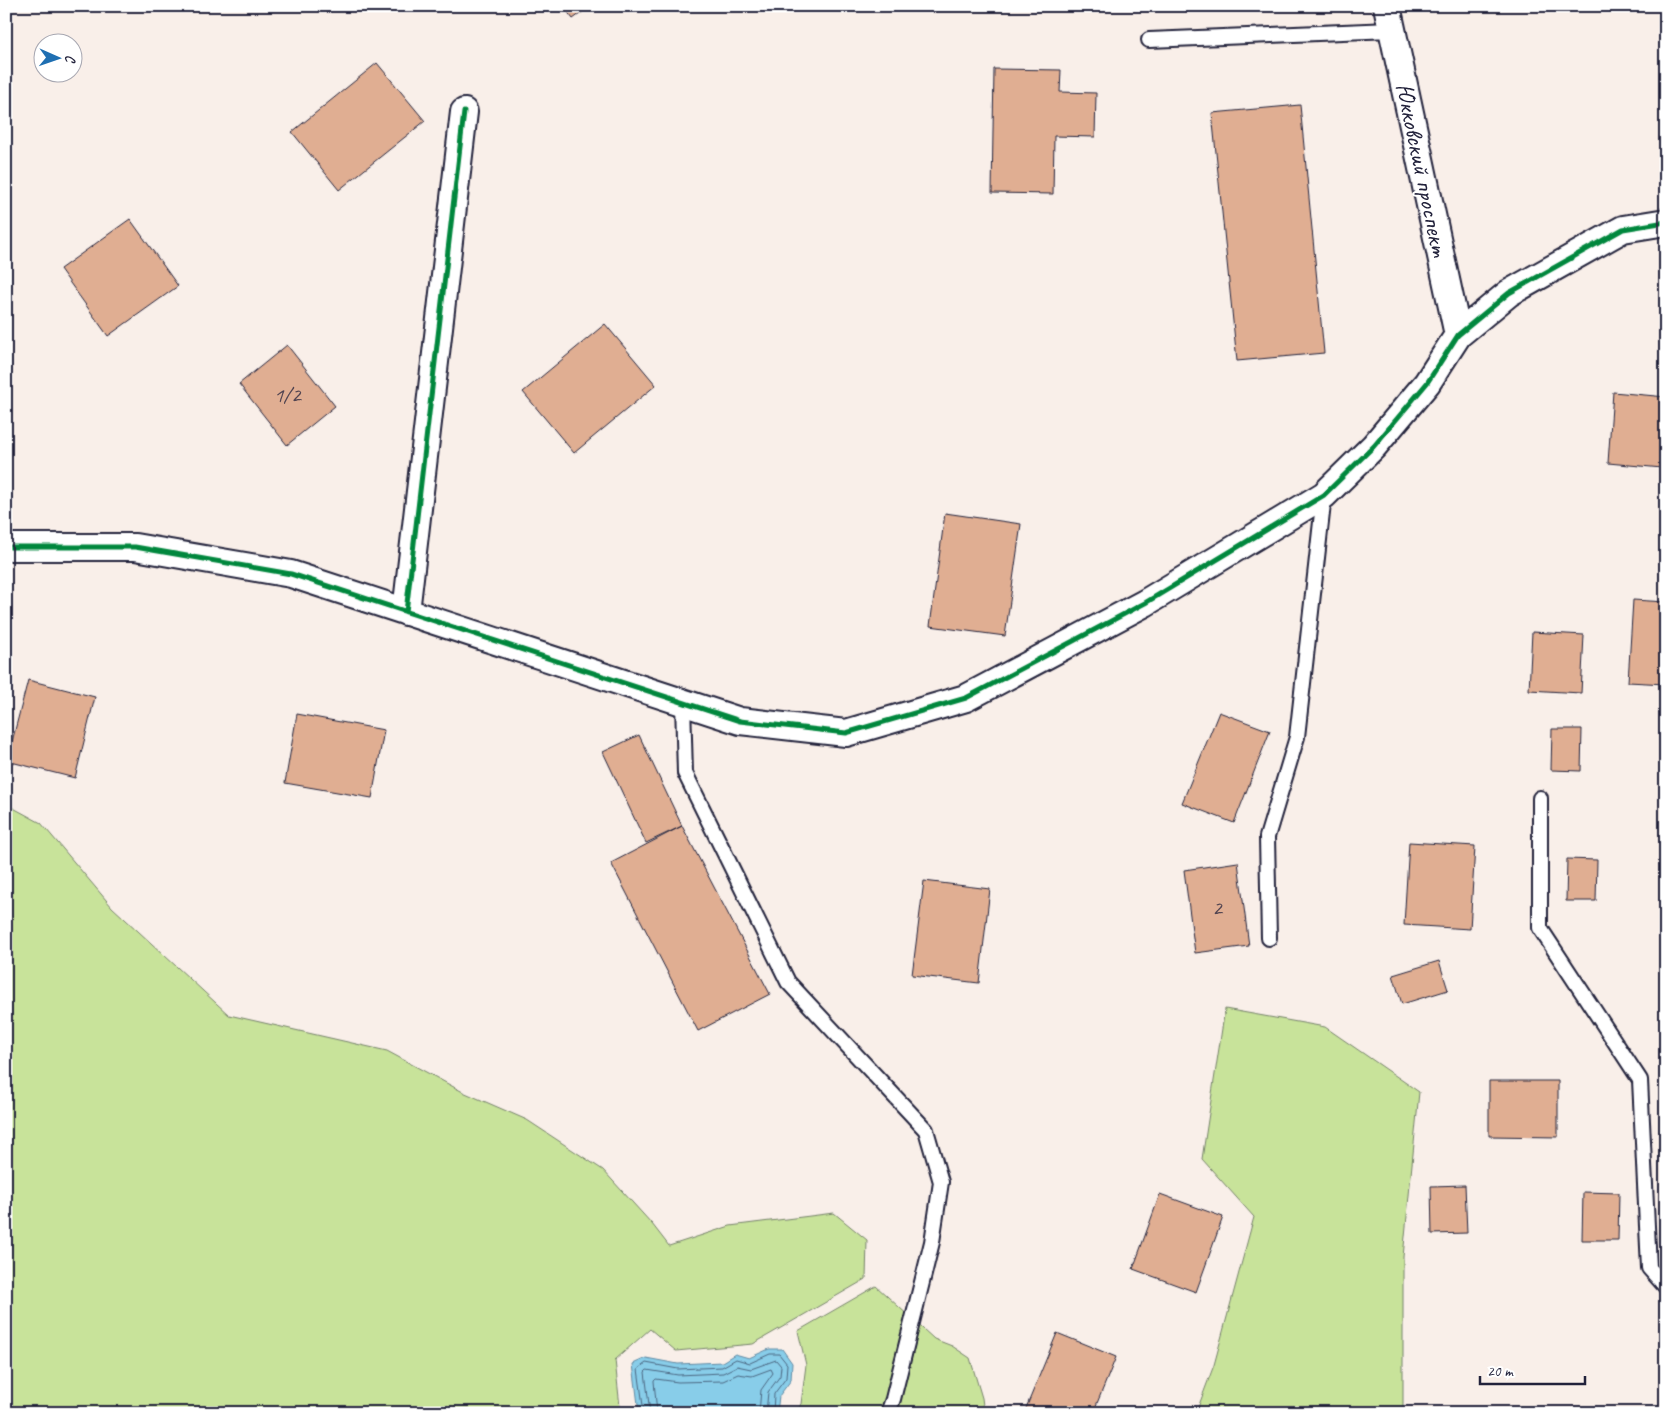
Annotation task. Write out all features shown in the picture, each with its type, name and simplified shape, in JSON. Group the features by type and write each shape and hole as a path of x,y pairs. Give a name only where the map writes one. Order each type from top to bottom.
{"street":[{"name":"Юкковский проспект","path":"1389,18 1458,334"},
{"path":"406,612 464,112"},
{"path":"6,547 135,547 291,574 740,720 846,733 966,698 1145,603 1324,495 1374,446 1427,383 1458,334 1509,293 1623,228 1666,222"}],"lane":[{"path":"1149,40 1389,18"},
{"path":"1270,938 1267,837 1297,736 1324,495"},
{"path":"683,702 686,773 788,982 926,1130 941,1182 932,1242 888,1413"},
{"path":"1540,798 1540,928 1640,1080 1649,1268 1666,1287"}],"green space":[{"path":"6,804 41,823 112,907 229,1015 387,1051 463,1092 527,1120 603,1170 652,1224 669,1246 730,1226 834,1213 867,1240 866,1279 753,1344 676,1351 650,1329 615,1360 620,1407 588,1413 6,1413"},
{"path":"1225,1009 1325,1027 1419,1092 1403,1257 1403,1406 1400,1413 1196,1413 1214,1365 1254,1217 1202,1159"},
{"path":"876,1286 934,1339 952,1346 970,1358 982,1398 984,1413 796,1413 801,1404 806,1365 798,1331"}],"water":[{"path":"769,1349 782,1349 792,1363 791,1380 779,1396 777,1413 639,1413 633,1364 646,1358 678,1364 722,1362 735,1354 749,1358"}],"building":[{"path":"563,6 591,6 573,19"},
{"path":"377,63 425,121 339,190 292,132"},
{"path":"994,69 1061,70 1060,92 1096,93 1095,137 1054,136 1053,194 992,193"},
{"path":"1300,105 1324,353 1237,361 1212,113"},
{"path":"130,219 178,286 108,336 60,269"},
{"path":"605,324 656,385 574,453 523,392"},
{"path":"287,345 335,406 287,445 239,384"},
{"path":"1613,392 1666,397 1666,424 1662,468 1608,463"},
{"path":"945,513 1021,524 1005,636 930,626"},
{"path":"1633,600 1666,602 1666,684 1628,682"},
{"path":"1532,632 1584,635 1581,693 1529,690"},
{"path":"28,680 95,697 75,778 7,761"},
{"path":"1219,712 1270,731 1234,823 1182,803"},
{"path":"297,714 384,730 372,798 285,783"},
{"path":"1552,729 1582,729 1581,771 1551,770"},
{"path":"639,735 682,826 646,843 603,752"},
{"path":"682,826 770,994 698,1031 611,863"},
{"path":"1409,842 1475,846 1470,929 1404,925"},
{"path":"1567,859 1597,860 1596,901 1566,901"},
{"path":"1238,862 1249,946 1195,953 1184,870"},
{"path":"924,881 990,889 979,983 912,975"},
{"path":"1439,961 1448,990 1402,1004 1393,975"},
{"path":"1489,1081 1558,1081 1558,1137 1489,1136"},
{"path":"1465,1185 1467,1233 1432,1234 1431,1186"},
{"path":"1583,1192 1619,1193 1618,1240 1582,1240"},
{"path":"1160,1194 1223,1217 1196,1292 1133,1269"},
{"path":"1057,1333 1116,1357 1093,1413 1024,1413"}],"cycle path":[{"path":"406,612 464,112"},
{"path":"6,547 135,547 291,574 740,721 846,733 966,698 1145,603 1324,495 1374,446 1427,383 1458,335 1509,293 1623,229 1666,222"}]}
